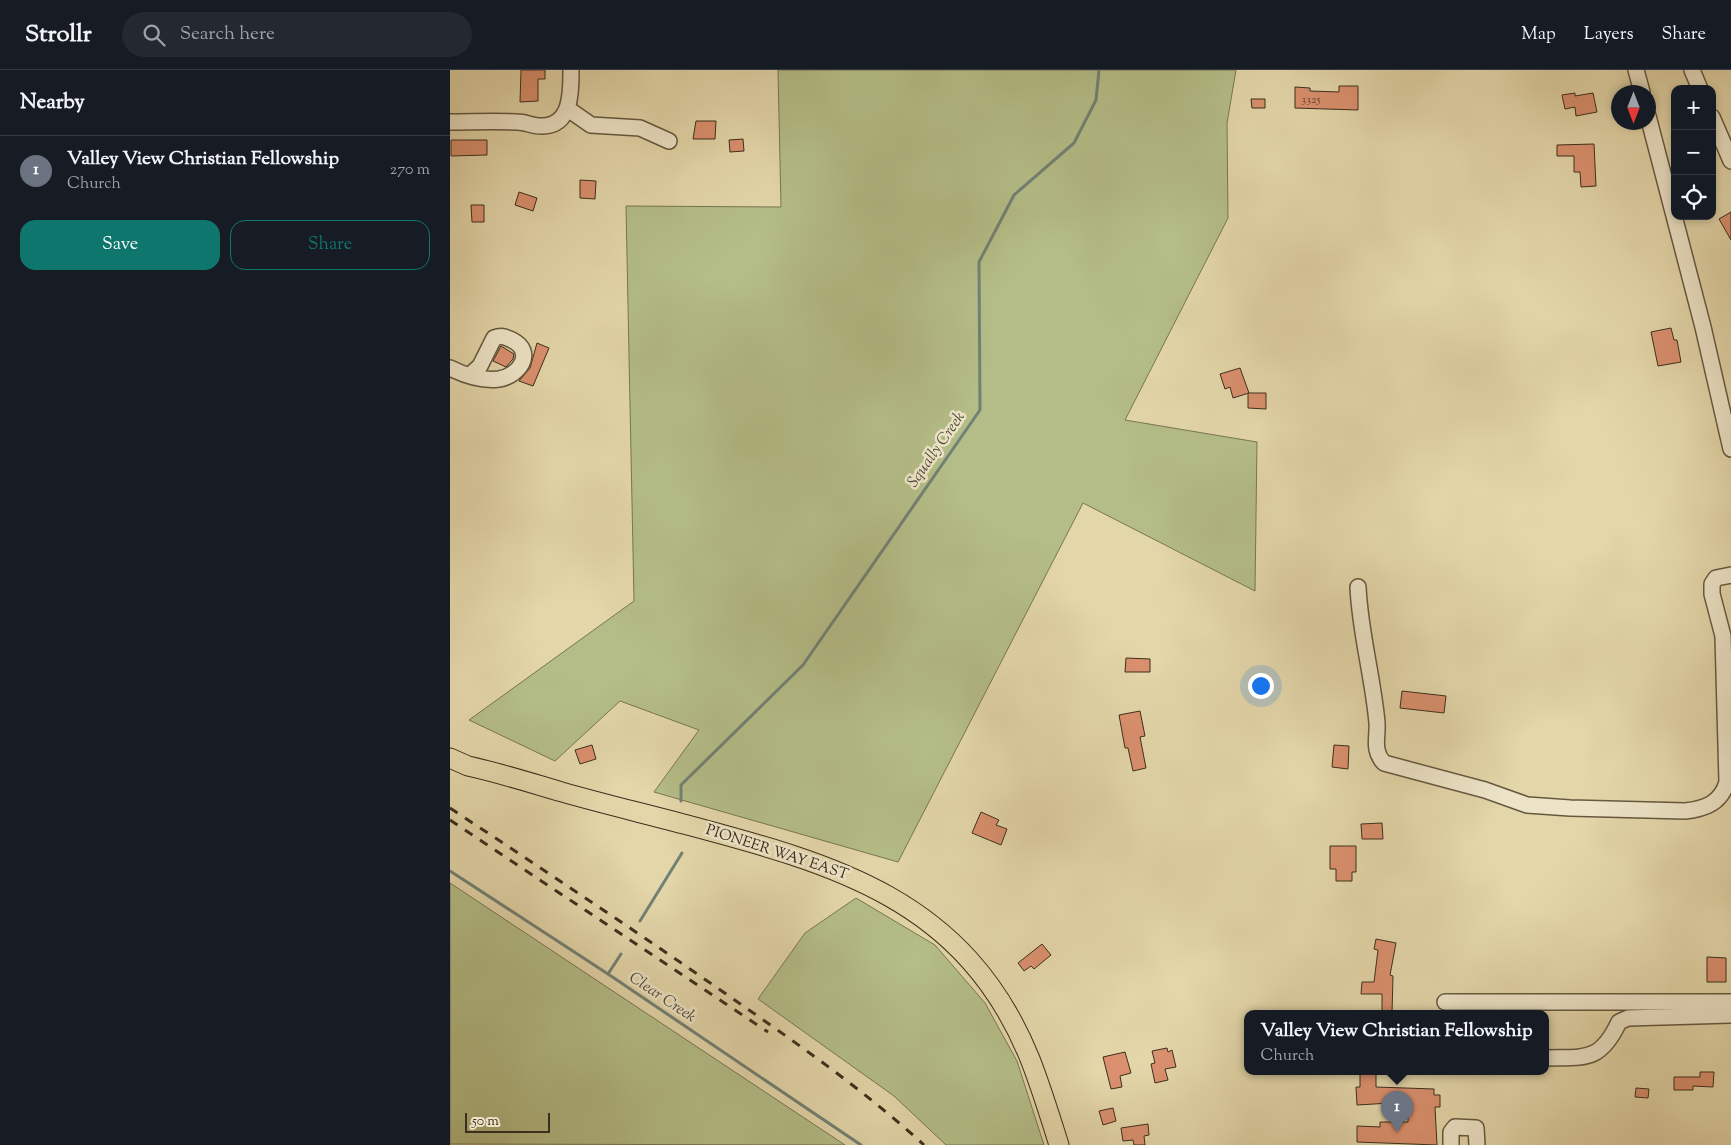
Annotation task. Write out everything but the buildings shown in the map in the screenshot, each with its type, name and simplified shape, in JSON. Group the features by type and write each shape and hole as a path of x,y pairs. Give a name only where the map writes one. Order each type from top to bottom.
{"main road":[{"name":"PIONEER WAY EAST","path":"450,758 468,766 732,837 809,860 872,885 903,902 948,937 994,991 1030,1058 1059,1145"}],"street":[{"path":"450,122 519,122 542,127 557,121 568,109 571,70"},
{"path":"1636,70 1640,85"},
{"path":"1692,70 1698,85"},
{"path":"568,109 591,125 640,128 668,141"},
{"path":"1716,126 1731,161"},
{"path":"1652,130 1703,326 1731,449"},
{"path":"450,368 470,375"},
{"path":"1358,587 1376,710 1378,735 1376,750 1377,755 1384,762 1540,807 1685,811 1699,810 1709,805 1724,794 1727,782 1724,636 1712,594 1712,584 1716,578 1731,575"},
{"path":"1446,1002 1731,1002"},
{"path":"1549,1058 1583,1057 1594,1054 1610,1040 1619,1022 1628,1018 1639,1016 1731,1015"},
{"path":"1451,1145 1451,1132 1455,1127 1467,1126 1476,1128 1477,1145"}],"green space":[{"path":"778,70 1236,70 1227,123 1228,218 1125,420 1257,442 1255,591 1083,503 898,862 654,792 699,730 620,701 555,761 469,720 634,601 626,206 781,207"},
{"path":"450,883 845,1145 450,1144"},
{"path":"856,898 935,945 985,1003 1017,1061 1044,1145 946,1145 894,1096 758,999 805,933"}],"waterway":[{"name":"Squally Creek","path":"681,801 681,785 803,665 980,410 979,262 1014,195 1074,143 1096,100 1099,70"},
{"name":"Squally Creek","path":"640,921 682,853"},
{"name":"Clear Creek","path":"450,871 608,974 861,1145"},
{"name":"Squally Creek","path":"608,974 621,954"}],"railway":[{"path":"450,808 779,1031 878,1105 924,1145"},
{"path":"450,820 768,1032"}],"place":[{"name":"Valley View Christian Fellowship","path":"1397,1132"}]}
